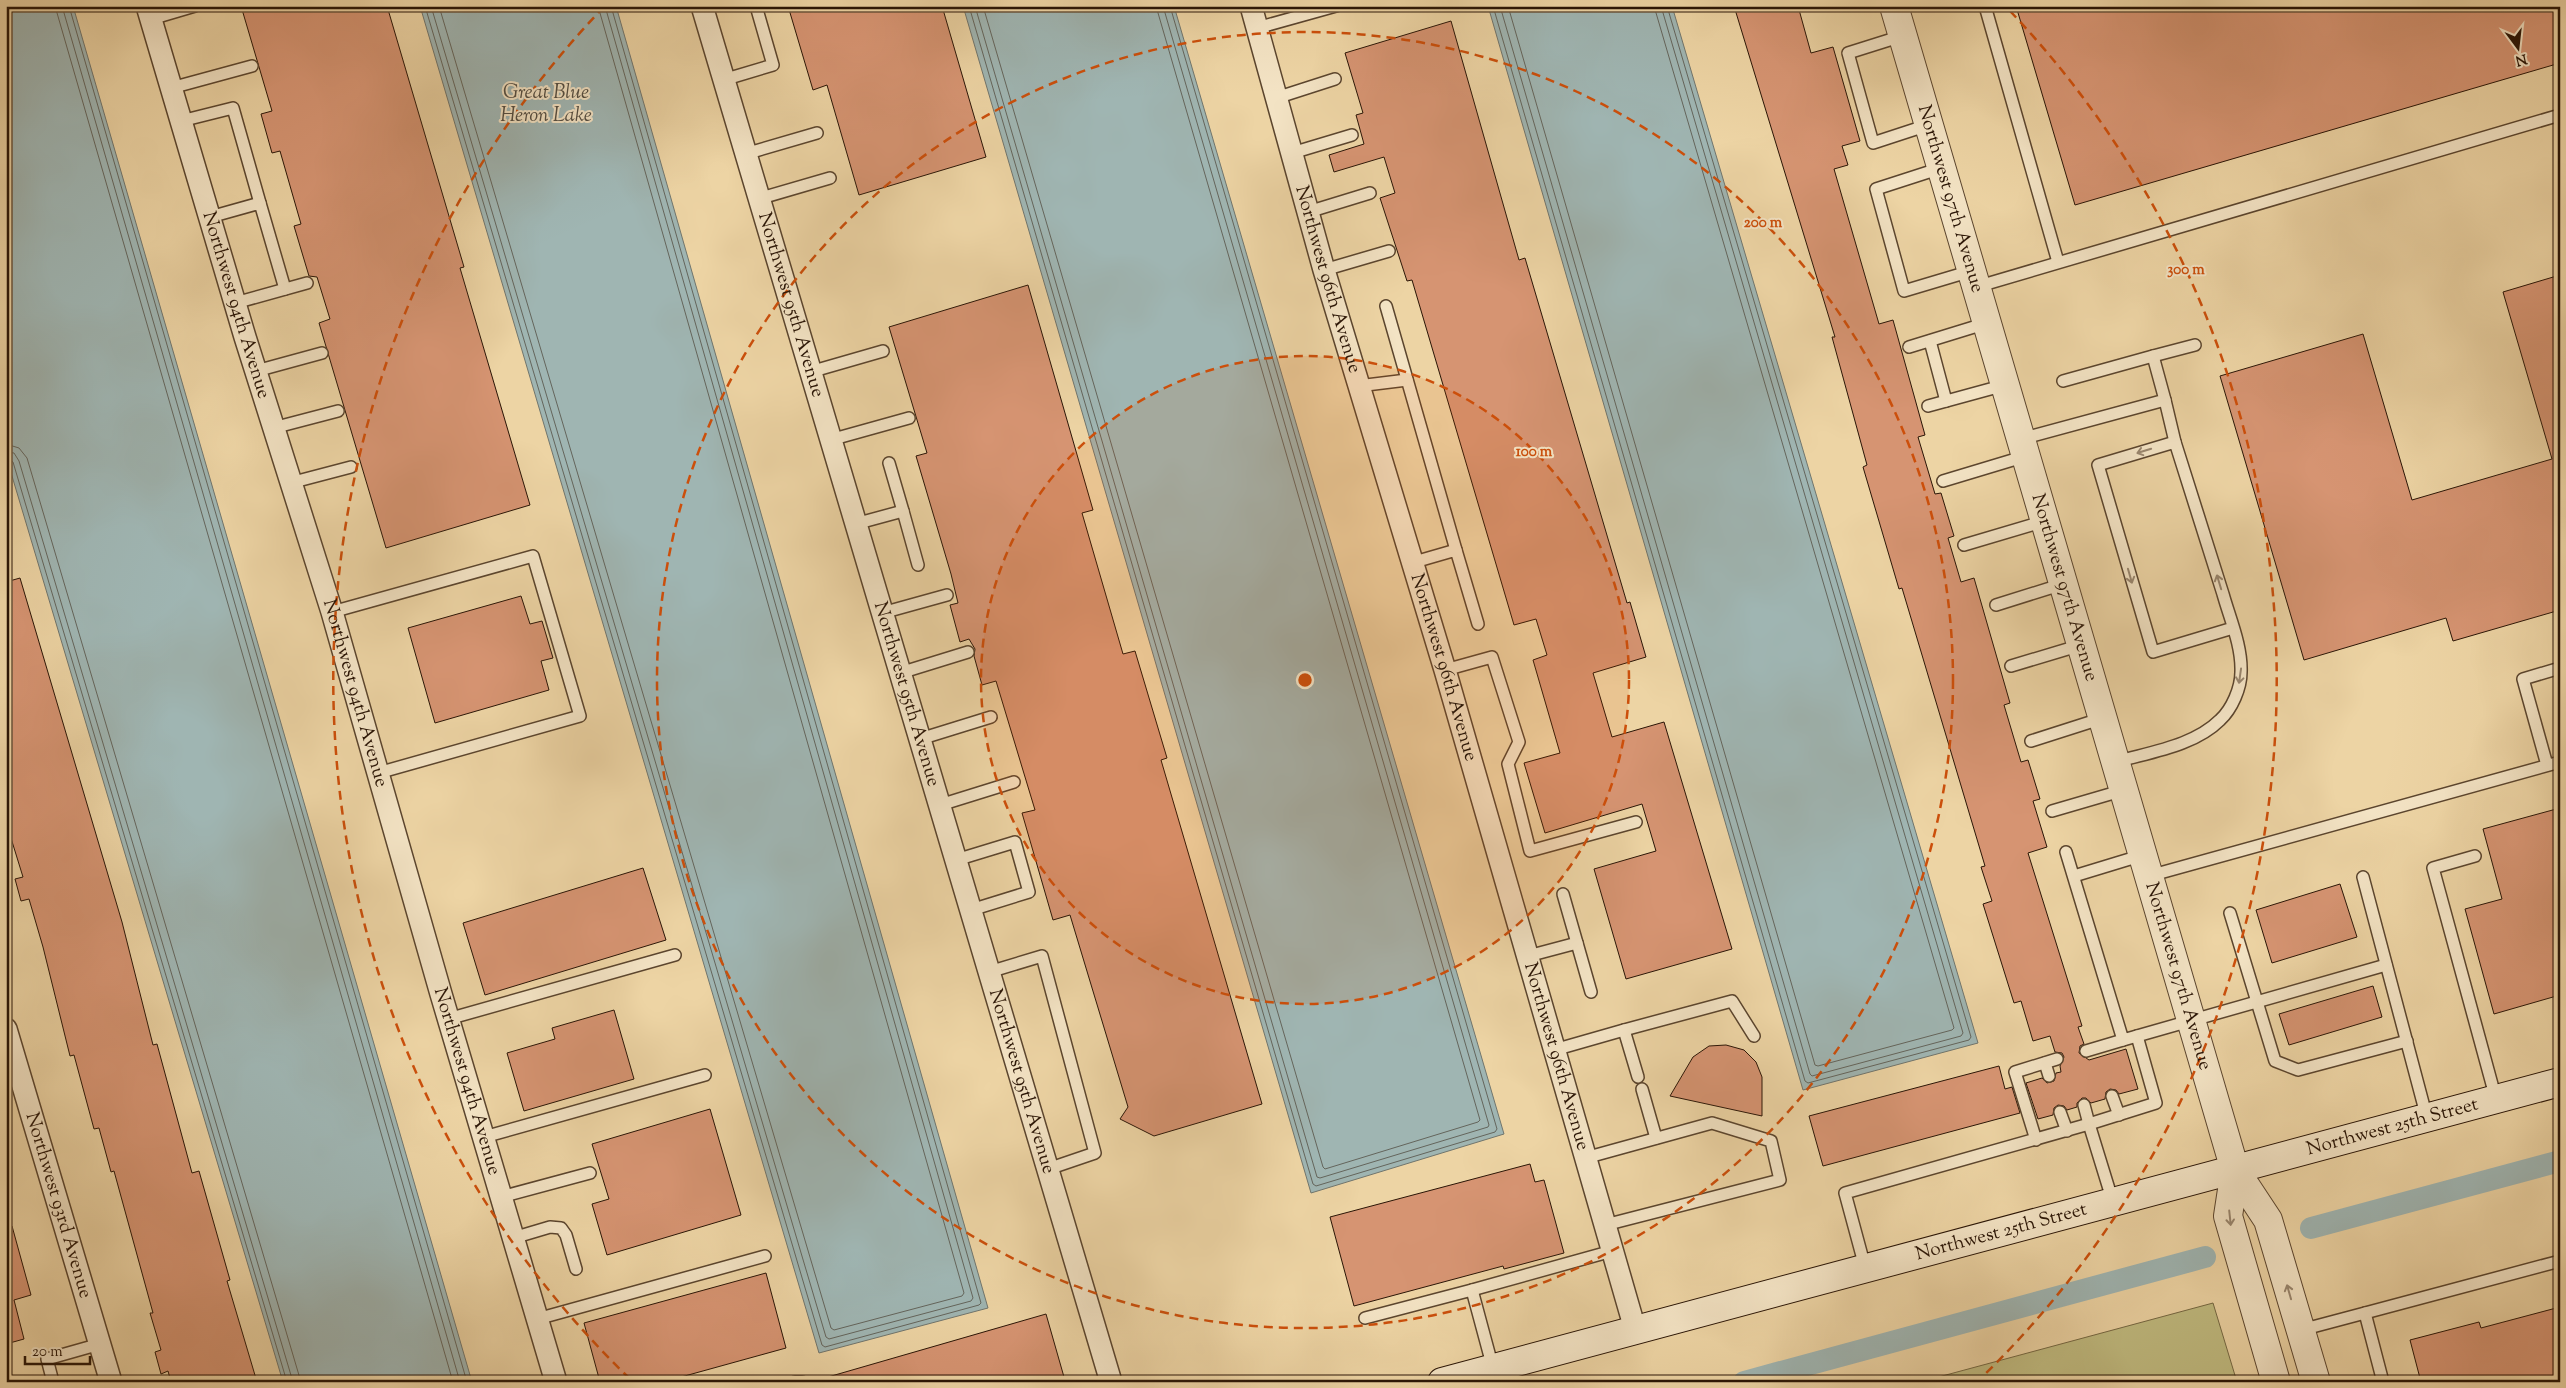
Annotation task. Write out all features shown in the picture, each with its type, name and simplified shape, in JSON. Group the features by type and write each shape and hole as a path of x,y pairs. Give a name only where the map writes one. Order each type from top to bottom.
{"street":[{"name":"Northwest 95th Avenue","path":"702,6 1111,1382"},
{"name":"Northwest 96th Avenue","path":"1250,6 1324,270 1411,563 1445,670 1635,1329"},
{"name":"Northwest 97th Avenue","path":"1894,6 2236,1170 2268,1220 2316,1382"},
{"name":"Northwest 94th Avenue","path":"149,12 235,303 332,612 448,1019 556,1382"},
{"name":"Northwest 93rd Avenue","path":"6,1029 111,1382"},
{"name":"Northwest 25th Street","path":"1442,1382 2560,1082"},
{"name":"Northwest 97th Avenue","path":"2236,1170 2228,1216 2276,1382"}],"lane":[{"path":"149,12 195,6"},
{"path":"723,80 773,65 756,6"},
{"path":"1257,28 1336,6"},
{"path":"1985,6 2058,262"},
{"path":"1902,36 1848,53 1873,143 1928,125"},
{"path":"171,88 252,66"},
{"path":"1276,98 1335,79"},
{"path":"181,121 233,108 285,289"},
{"path":"1941,168 1876,189 1904,291 2058,262 2560,115"},
{"path":"745,154 817,133"},
{"path":"1292,153 1352,135"},
{"path":"758,199 830,178"},
{"path":"1308,212 1370,193"},
{"path":"210,217 260,203"},
{"path":"1324,270 1389,250"},
{"path":"235,303 307,283"},
{"path":"1386,306 1478,624"},
{"path":"1909,347 1987,323"},
{"path":"1930,341 1946,401"},
{"path":"2064,381 2195,344"},
{"path":"810,372 883,351"},
{"path":"256,371 322,353"},
{"path":"2116,762 2202,735 2222,719 2235,697 2241,672 2239,647 2176,442 2153,356"},
{"path":"1358,386 1407,380"},
{"path":"1928,406 2005,385"},
{"path":"1944,481 2023,447 2165,400"},
{"path":"274,428 338,411"},
{"path":"830,440 909,418"},
{"path":"2176,442 2098,465 2153,652 2233,628"},
{"path":"889,463 918,565"},
{"path":"290,482 352,467"},
{"path":"856,524 903,511"},
{"path":"1964,545 2045,521"},
{"path":"1411,563 1456,550"},
{"path":"332,612 533,556 580,716 378,773"},
{"path":"1996,605 2063,584"},
{"path":"882,613 947,595"},
{"path":"2011,666 2081,645"},
{"path":"900,673 968,652"},
{"path":"1445,670 1492,657 1519,742 1508,764 1530,852 1636,822"},
{"path":"2547,765 2523,679 2560,668"},
{"path":"920,739 991,717"},
{"path":"2031,741 2103,718"},
{"path":"2074,876 2146,866 2560,762"},
{"path":"940,805 1014,782"},
{"path":"2052,811 2124,790"},
{"path":"956,860 1015,842 1029,892 971,910"},
{"path":"2066,852 2122,1040"},
{"path":"2475,856 2433,868 2496,1099"},
{"path":"2363,877 2427,1118"},
{"path":"1564,894 1592,992"},
{"path":"2230,913 2255,1002 2275,1061 2298,1070 2407,1041"},
{"path":"1528,956 1577,943"},
{"path":"448,1019 675,955"},
{"path":"989,972 1042,956 1095,1153 1048,1169"},
{"path":"2094,1052 2122,1040 2386,965"},
{"path":"1554,1050 1732,1001 1754,1036"},
{"path":"1624,1030 1638,1077"},
{"path":"1865,1267 1845,1193 2036,1140 2156,1103 2137,1036"},
{"path":"2036,1140 2015,1072 2058,1060"},
{"path":"2045,1063 2049,1076"},
{"path":"484,1137 705,1075"},
{"path":"1642,1090 1656,1138"},
{"path":"2112,1096 2118,1115"},
{"path":"2084,1105 2113,1202"},
{"path":"2060,1112 2066,1131"},
{"path":"1585,1158 1712,1123 1771,1141 1780,1180 1605,1225"},
{"path":"501,1197 590,1173"},
{"path":"513,1238 550,1227 562,1228 566,1235 576,1269"},
{"path":"1365,1318 1612,1251"},
{"path":"537,1319 765,1256"},
{"path":"2300,1330 2560,1261"},
{"path":"1472,1290 1493,1368"},
{"path":"2365,1313 2383,1382"},
{"path":"54,1382 47,1359 100,1344"},
{"path":"795,1382 802,1382"}],"shaded area":[{"path":"2213,1303 2237,1382 1920,1382"}],"water":[{"path":"6,6 73,6 472,1382 283,1382 6,456"},
{"name":"Great Blue Heron Lake","path":"420,6 616,6 988,1308 819,1353"},
{"path":"963,6 1174,6 1504,1134 1311,1193"},
{"path":"1488,6 1672,6 1978,1043 1803,1090"}],"building":[{"path":"241,6 387,6 464,267 460,268 530,505 386,548 319,323 330,319 317,277 309,276 294,226 301,224 280,151 272,153 261,114 272,111"},
{"path":"788,6 942,6 986,157 859,195 827,85 813,90"},
{"path":"1734,6 1798,6 1811,53 1833,47 1860,141 1842,146 1848,165 1834,169 1879,324 1893,320 1925,435 1918,437 1935,494 1941,493 1954,536 1948,538 1961,582 1974,578 2010,703 2004,705 2021,762 2028,760 2040,799 2033,801 2047,847 2028,853 2082,1026 2078,1027 2084,1044 2080,1046 2079,1053 2089,1060 2126,1049 2138,1089 2119,1094 2116,1090 2110,1089 2106,1092 2105,1099 2091,1103 2086,1098 2082,1098 2077,1103 2077,1107 2067,1110 2064,1106 2058,1105 2054,1108 2053,1115 2038,1119 2026,1083 2042,1078 2047,1083 2054,1081 2056,1073 2061,1072 2060,1066 2064,1057 2062,1053 2055,1052 2050,1036 2033,1041 2021,1001 2014,1003 1983,904 1992,901 1981,867 1985,866 1902,588 1899,589 1863,467 1867,465 1832,337 1835,337"},
{"path":"2016,6 2560,6 2560,63 2075,205"},
{"path":"1451,21 1519,260 1525,258 1627,603 1630,602 1646,657 1593,673 1612,737 1664,722 1732,949 1626,979 1594,869 1656,851 1642,804 1545,833 1524,763 1560,753 1533,660 1547,655 1536,619 1514,625 1412,280 1407,281 1380,198 1395,193 1384,157 1334,172 1329,155 1364,144 1356,115 1363,113 1345,53"},
{"path":"2560,275 2560,610 2453,641 2446,618 2304,660 2220,376 2363,334 2412,500 2552,459 2503,292"},
{"path":"1028,285 1093,510 1082,513 1123,654 1135,651 1167,758 1161,760 1262,1104 1154,1136 1120,1119 1128,1107 1070,915 1053,920 1022,813 1035,810 996,681 982,685 974,656 975,649 969,639 960,642 950,605 958,603 916,456 927,453 889,327"},
{"path":"20,578 122,922 153,1045 157,1044 192,1173 199,1171 230,1280 227,1281 257,1382 171,1382 168,1371 161,1374 155,1352 161,1350 150,1313 153,1313 114,1171 111,1172 99,1128 94,1129 74,1055 70,1056 29,899 21,901 15,879 23,877 6,822 6,582"},
{"path":"521,596 530,624 542,621 553,658 541,661 549,690 435,723 408,628"},
{"path":"2560,808 2560,995 2494,1014 2465,909 2502,899 2483,829"},
{"path":"643,868 666,940 485,995 463,923"},
{"path":"2340,884 2357,937 2272,963 2256,910"},
{"path":"2373,986 2382,1017 2289,1045 2279,1014"},
{"path":"614,1010 634,1079 524,1111 507,1053 555,1039 552,1028"},
{"path":"1726,1045 1744,1050 1756,1062 1762,1077 1762,1116 1670,1096 1693,1057 1709,1046"},
{"path":"1999,1066 2005,1089 2012,1087 2020,1113 1823,1166 1809,1116"},
{"path":"710,1109 741,1215 607,1255 592,1204 609,1199 592,1144"},
{"path":"1530,1164 1535,1182 1544,1180 1564,1253 1504,1269 1503,1266 1354,1306 1330,1217"},
{"path":"12,1226 31,1295 14,1300 24,1339 6,1344 6,1227"},
{"path":"766,1273 786,1348 663,1382 600,1382 584,1323"},
{"path":"2560,1307 2560,1382 2421,1382 2410,1340 2479,1322 2481,1328"},
{"path":"1046,1314 1064,1377 1049,1382 829,1382 828,1377"}],"waterway":[{"path":"2311,1228 2560,1161"},
{"path":"1744,1382 2205,1257"}]}
